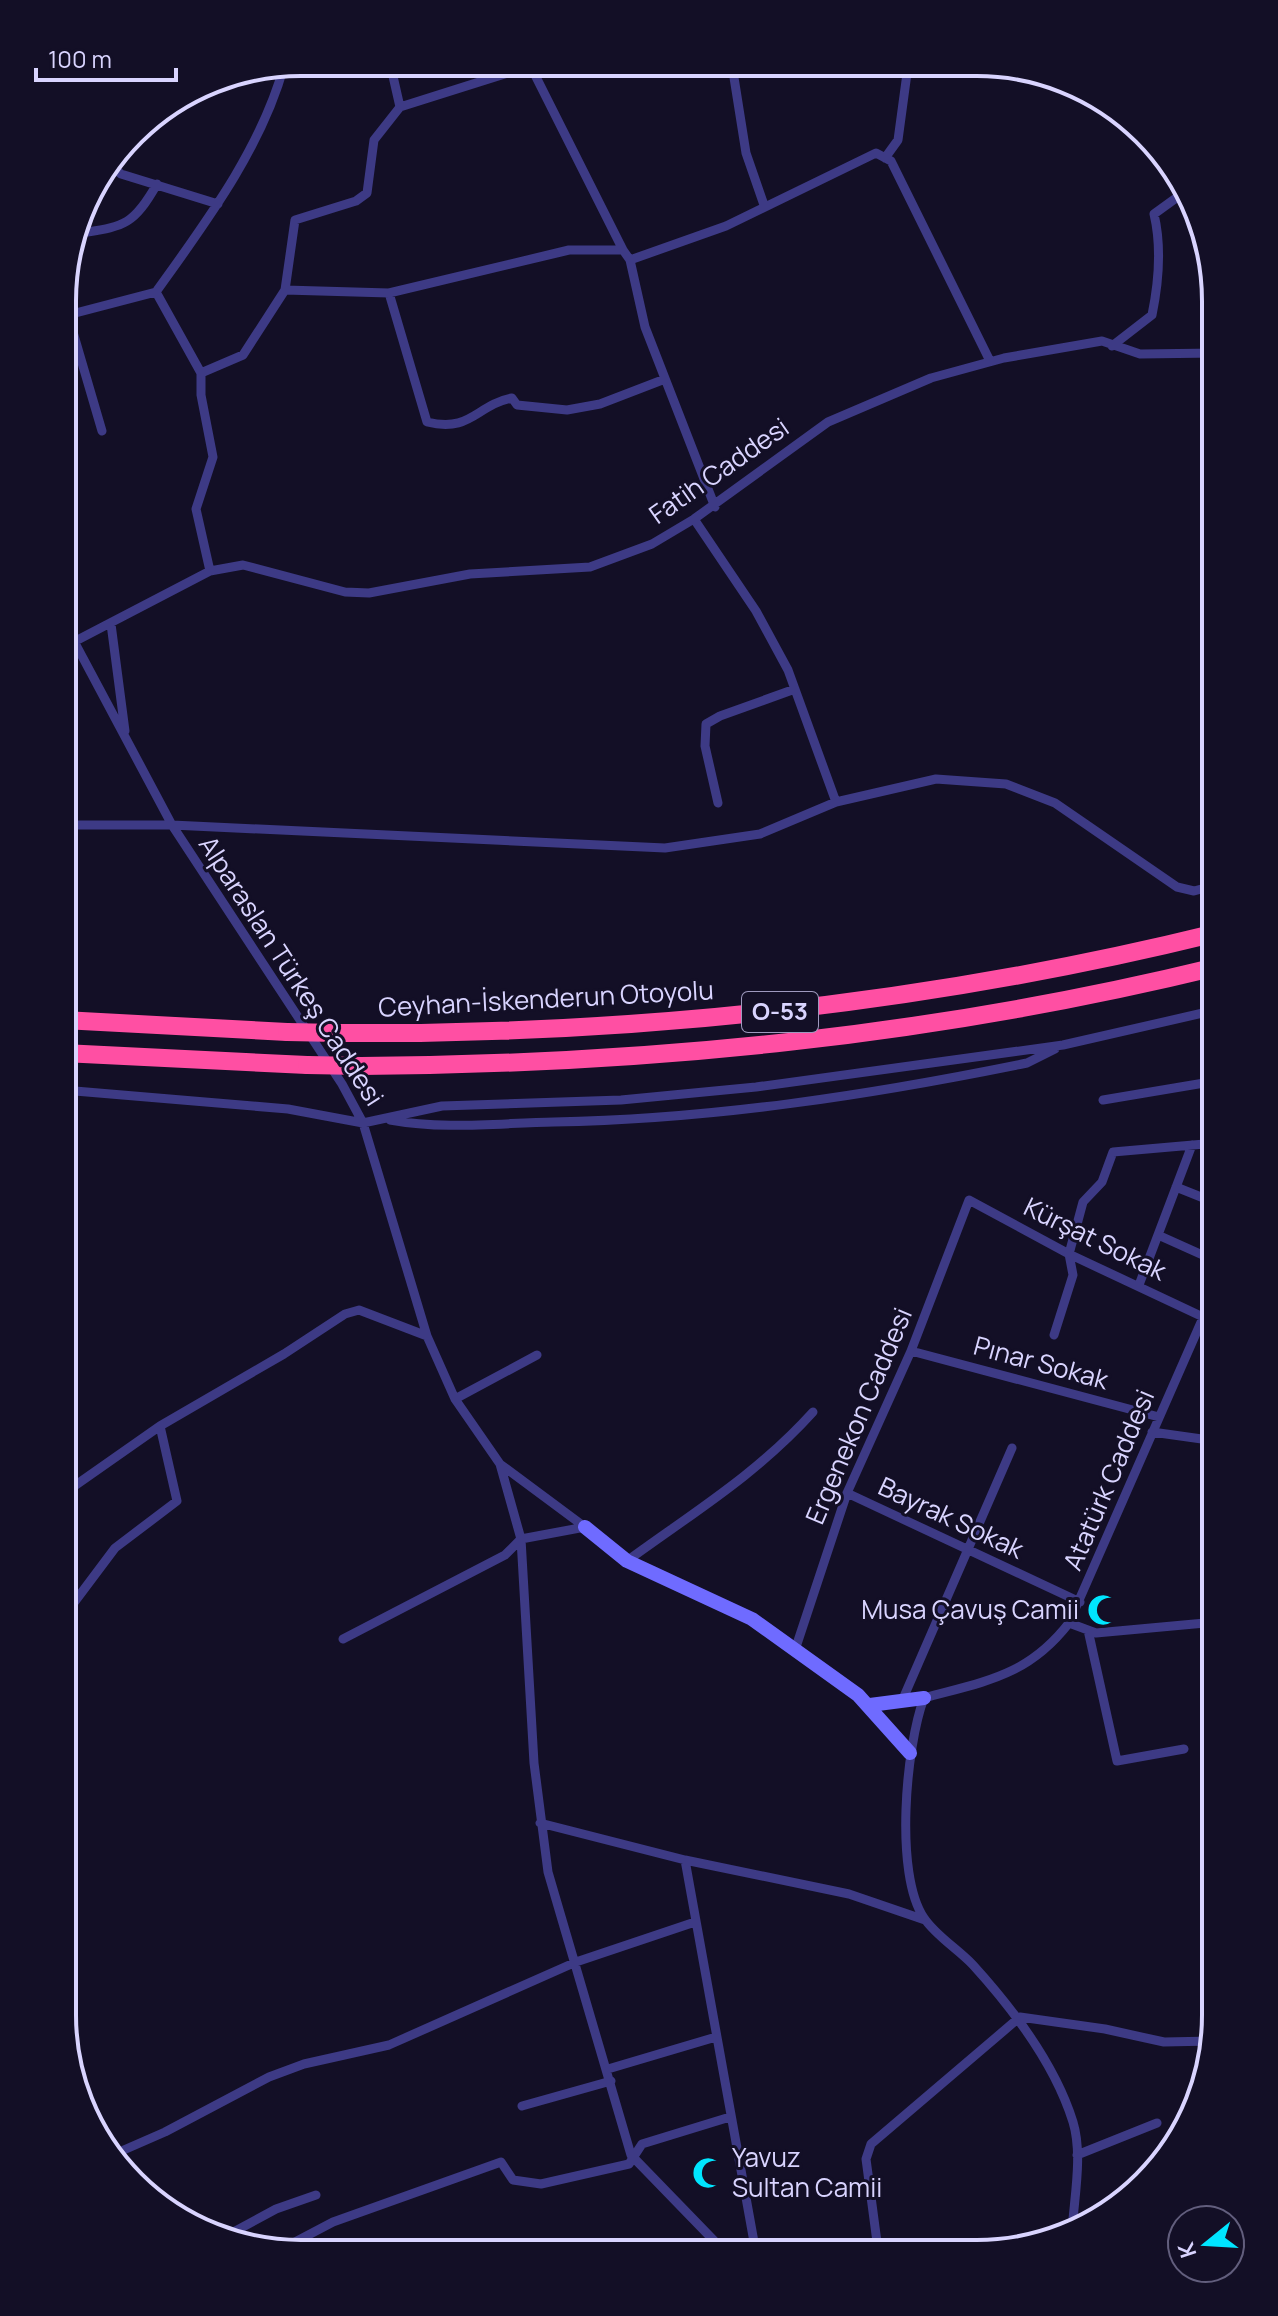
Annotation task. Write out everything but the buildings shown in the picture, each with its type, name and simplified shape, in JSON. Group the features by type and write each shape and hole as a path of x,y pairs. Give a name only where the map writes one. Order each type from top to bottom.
{"highway":[{"name":"Ceyhan-İskenderun Otoyolu","path":"76,1021 287,1032 547,1030 805,1010 1070,967 1202,936"},
{"name":"O-53","path":"76,1054 307,1065 548,1063 809,1042 1076,999 1202,970"}],"street":[{"path":"393,76 400,107"},
{"path":"201,373 243,355 285,290 295,220 356,201 367,193 374,140 400,107 500,76"},
{"path":"540,76 630,260 645,327 715,507"},
{"path":"734,76 746,153 764,205"},
{"path":"885,158 898,140 907,76"},
{"path":"76,312 156,292 218,204 269,110 280,77"},
{"path":"630,260 726,226 854,160 876,153 891,161 990,361"},
{"path":"118,171 218,204"},
{"path":"88,231 130,221 140,214 157,184"},
{"path":"1112,346 1152,315 1159,281 1158,232 1154,214 1177,198"},
{"path":"285,290 389,293 569,250 623,250"},
{"path":"156,292 201,373 201,395 213,457 196,509 210,571"},
{"path":"389,293 427,422 446,427 478,416 496,401 512,398 517,405 567,410 600,404 665,379"},
{"name":"Fatih Caddesi","path":"76,642 210,571 243,565 345,592 369,593 470,574 590,567 652,544 715,507 828,422 931,378 990,361 1102,341 1140,354 1202,353"},
{"path":"76,347 102,431"},
{"path":"694,519 756,611 795,689 836,802"},
{"path":"111,624 126,738"},
{"name":"Alparaslan Türkeş Caddesi","path":"76,645 172,825 342,1084 363,1123 427,1336 455,1399 500,1464"},
{"path":"718,803 705,746 706,724 795,689"},
{"path":"76,825 172,825 665,848 760,834 836,802 936,779 1006,784 1055,803 1177,887 1194,891 1202,889"},
{"path":"76,1091 288,1109 363,1123 442,1106 621,1100 756,1087 1063,1045 1202,1013"},
{"path":"383,1119 428,1127 591,1123 796,1104 1027,1063 1063,1045"},
{"path":"1103,1100 1202,1083"},
{"path":"1054,1335 1073,1275 1069,1254 1083,1202 1102,1182 1113,1152 1202,1144"},
{"path":"1139,1285 1192,1145"},
{"path":"1176,1187 1202,1197"},
{"name":"Kürşat Sokak","path":"969,1200 1069,1254 1202,1316"},
{"name":"Ergenekon Caddesi","path":"795,1650 847,1493 911,1351 969,1200"},
{"path":"1158,1235 1202,1255"},
{"path":"76,1485 160,1426 284,1354 345,1314 359,1310 427,1336"},
{"name":"Atatürk Caddesi","path":"924,1698 1012,1673 1043,1652 1069,1623 1202,1319"},
{"name":"Pınar Sokak","path":"911,1351 1159,1417"},
{"path":"455,1399 537,1355"},
{"path":"627,1561 746,1478 776,1453 813,1412"},
{"path":"76,1600 115,1548 177,1501 160,1426"},
{"path":"1152,1432 1202,1439"},
{"path":"902,1701 1012,1448"},
{"path":"500,1464 627,1561 752,1619 870,1705 910,1753"},
{"path":"299,2240 333,2222 501,2162 513,2180 541,2184 629,2164 631,2155 608,2069 548,1872 540,1823 521,1539 500,1464"},
{"name":"Bayrak Sokak","path":"847,1493 1080,1602"},
{"path":"343,1639 505,1555 521,1539 585,1527"},
{"path":"1069,1623 1096,1633 1202,1623"},
{"path":"1088,1630 1117,1761 1184,1749"},
{"path":"870,1705 924,1698 914,1723 910,1753 906,1853 911,1891 925,1920 973,1965 1006,2008 1020,2017 1105,2029 1164,2042 1200,2041"},
{"path":"540,1823 685,1860 849,1894 925,1920"},
{"path":"685,1860 754,2240"},
{"path":"122,2151 165,2132 269,2077 304,2064 389,2045 576,1962 695,1922"},
{"path":"1020,2017 1064,2099 1074,2125 1077,2155 1073,2218"},
{"path":"877,2240 866,2159 871,2144 1020,2017"},
{"path":"608,2069 716,2037"},
{"path":"522,2106 611,2081"},
{"path":"631,2155 642,2144 730,2117"},
{"path":"1077,2155 1157,2123"},
{"path":"631,2155 713,2240"},
{"path":"237,2230 276,2209 316,2195"}],"place":[{"name":"Musa Çavuş Camii","path":"1103,1610"},
{"name":"Yavuz Sultan Camii","path":"708,2173"}]}
